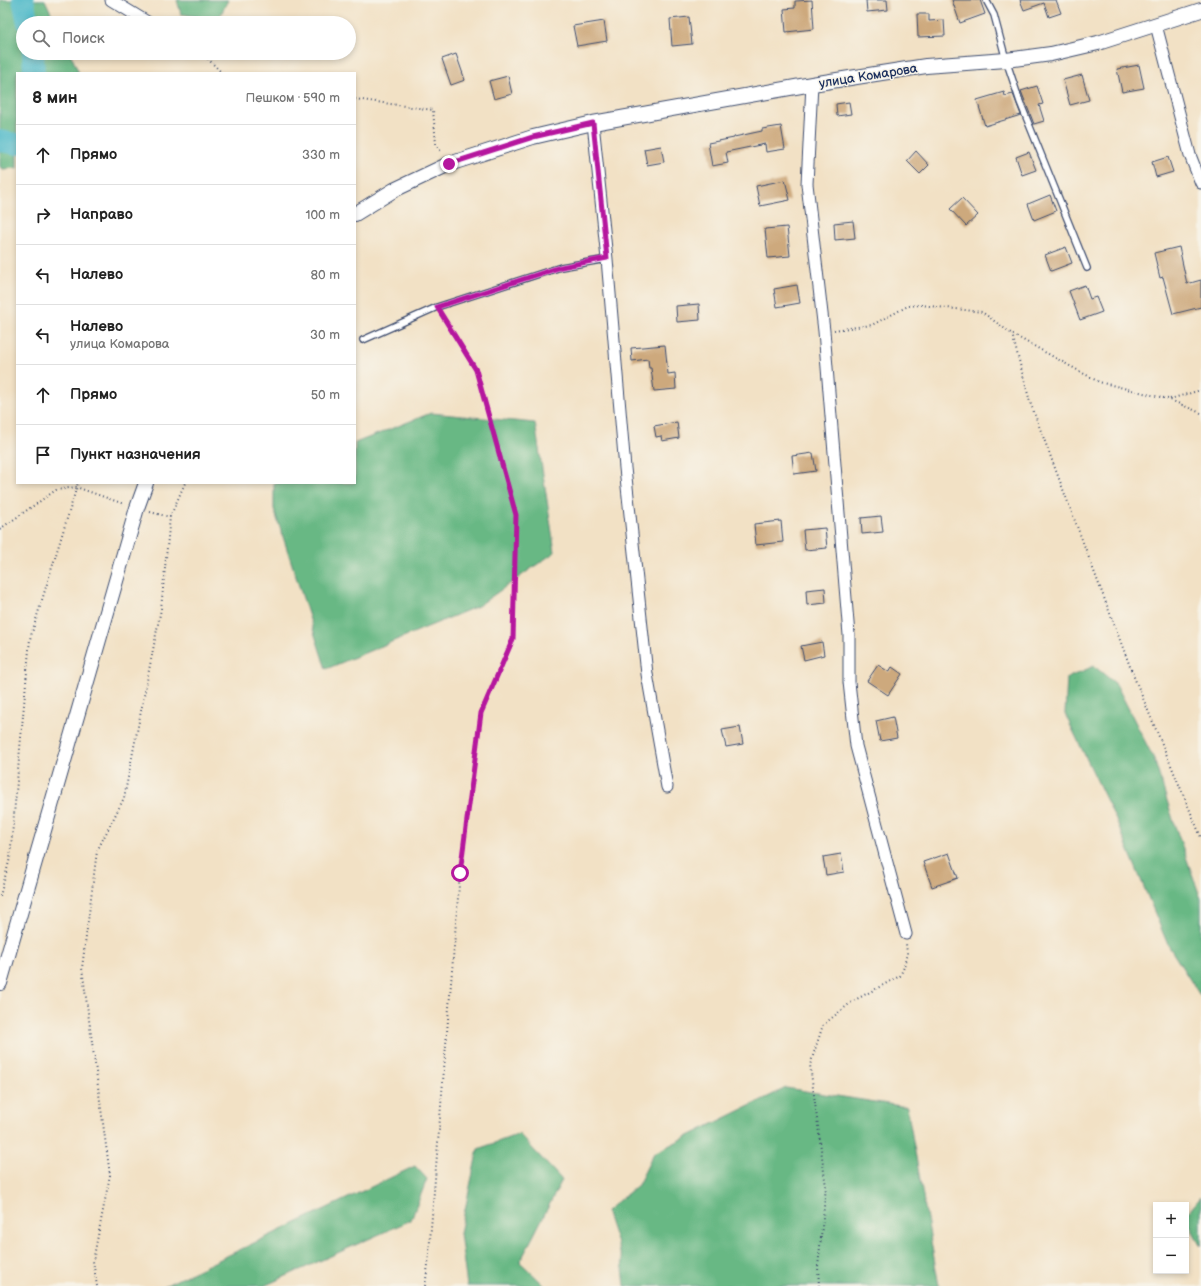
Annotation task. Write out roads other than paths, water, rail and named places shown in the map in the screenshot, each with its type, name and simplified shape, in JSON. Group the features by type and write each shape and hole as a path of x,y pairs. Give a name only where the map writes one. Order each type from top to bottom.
{"street":[{"path":"111,0 137,16"},
{"name":"улица Комарова","path":"356,213 394,190 449,164 533,137 593,123 812,84 926,66 1006,60 1051,54 1092,45 1201,10"},
{"path":"1156,25 1190,155 1201,183"},
{"path":"812,84 807,184 824,331 849,635 849,682 856,746 906,934"},
{"path":"593,123 607,258 625,468 647,674 667,787"},
{"path":"0,983 137,508 146,484"}],"lane":[{"path":"986,0 994,15 1006,60 1020,102 1087,268"},
{"path":"363,340 437,307 561,267 607,258"}],"waterway":[{"path":"23,0 26,16"},
{"path":"33,60 34,72"},
{"path":"0,141 16,144"}]}
